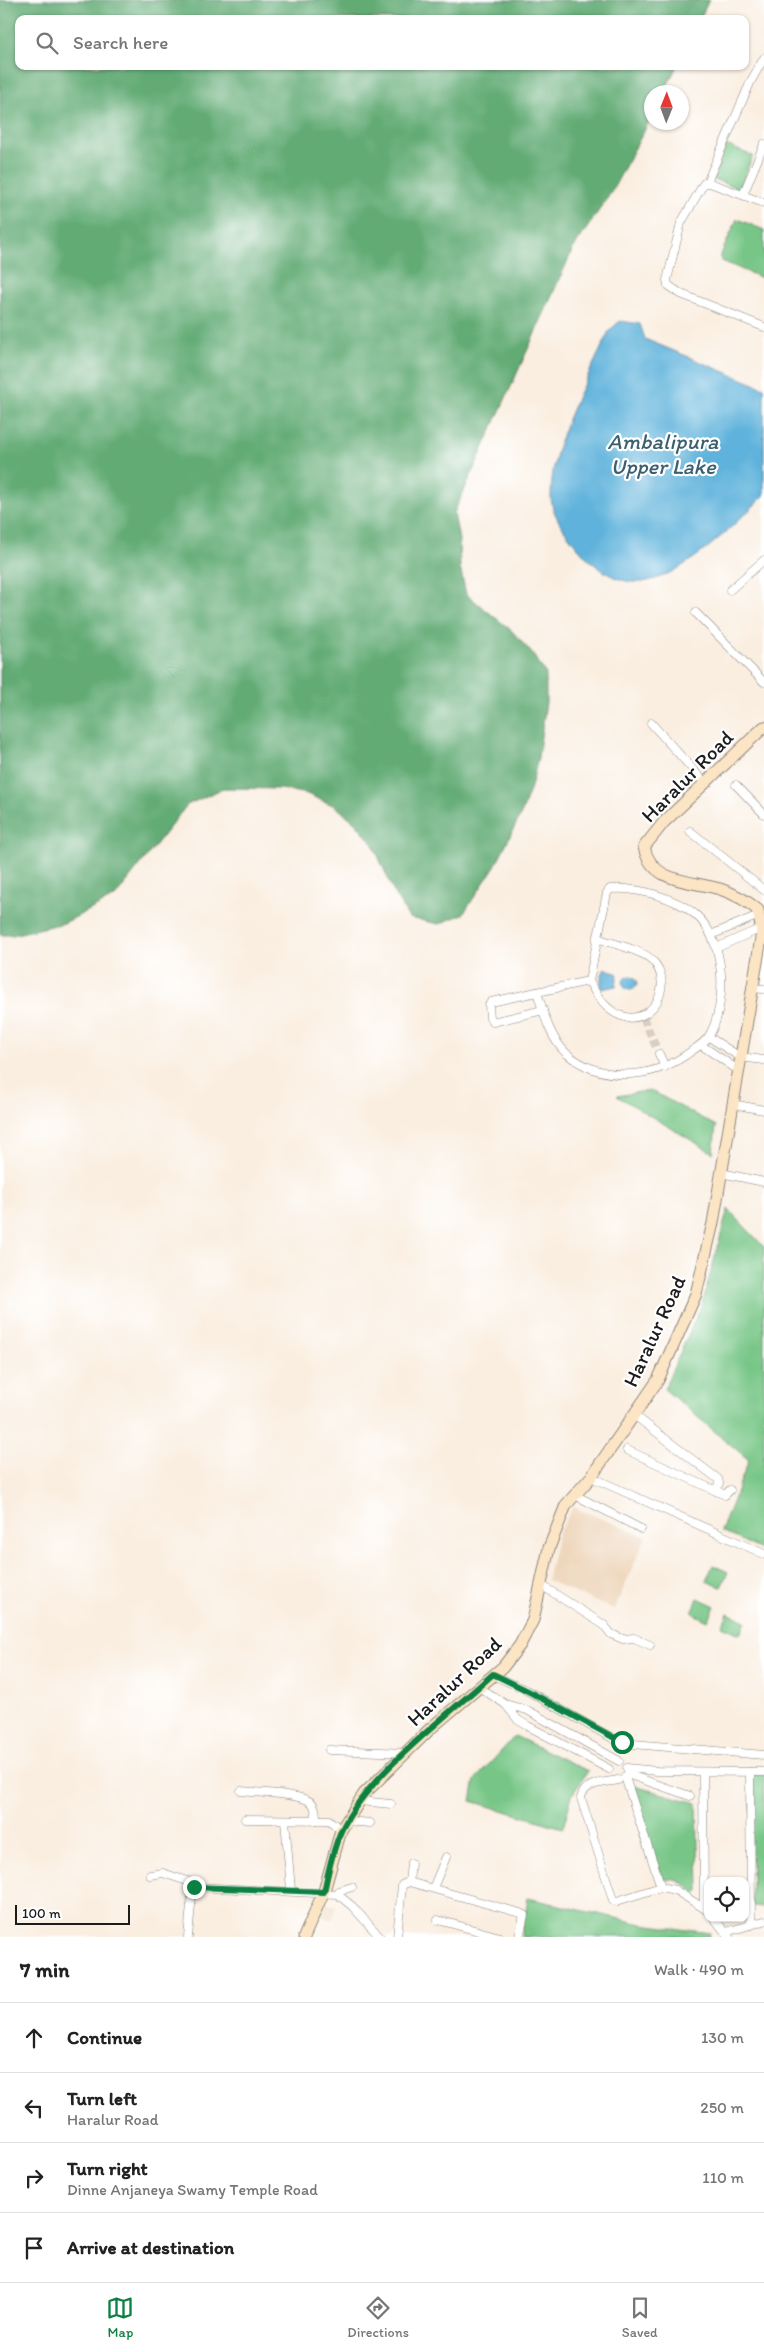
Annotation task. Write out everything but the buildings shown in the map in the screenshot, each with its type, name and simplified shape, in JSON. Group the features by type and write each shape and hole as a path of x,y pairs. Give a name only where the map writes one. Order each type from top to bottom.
{"street":[{"path":"763,62 707,182 703,184 682,223 667,275 668,285 681,294 764,327"},
{"path":"743,195 764,144"},
{"path":"707,182 764,203"},
{"path":"730,590 764,560"},
{"path":"696,613 764,682"},
{"path":"651,723 705,783"},
{"name":"Haralur Road","path":"304,1937 324,1892 344,1826 360,1801 406,1752 503,1667 528,1634 549,1548 566,1504 591,1477 658,1380 696,1294 721,1173 761,923 758,910 741,897 661,874 647,860 644,846 664,822 764,727"},
{"path":"736,786 764,814"},
{"path":"690,831 764,890"},
{"path":"537,992 553,1037 566,1052 587,1066 612,1074 641,1074 666,1067 701,1045 708,1037 721,1002 722,979 716,948 697,915 673,901 620,889 610,889 607,893 589,981 598,999 618,1016 630,1019 642,1017 656,1004 661,993 661,978 657,967 650,958 598,938"},
{"path":"710,935 761,923"},
{"path":"716,948 761,923"},
{"path":"543,1010 492,1022 488,1005 491,1002 589,981"},
{"path":"751,988 764,989"},
{"path":"708,1037 740,1057 764,1060"},
{"path":"701,1045 738,1070"},
{"path":"660,1054 666,1067"},
{"path":"732,1104 764,1110"},
{"path":"721,1173 764,1182"},
{"path":"634,1415 718,1479 720,1483 716,1491"},
{"path":"628,1450 716,1491 727,1495 730,1490"},
{"path":"591,1477 764,1554"},
{"path":"575,1495 641,1529"},
{"path":"541,1585 604,1625 611,1634 624,1640 634,1638 650,1645"},
{"path":"493,1674 622,1742 764,1755"},
{"path":"479,1687 505,1704 523,1723 609,1769"},
{"path":"505,1704 526,1710 624,1763 624,1775 660,1887"},
{"path":"329,1750 345,1752 376,1750 406,1752"},
{"path":"618,1761 611,1764 609,1769 611,1777 656,1772 764,1772"},
{"path":"703,1772 705,1877"},
{"path":"750,1772 751,1925"},
{"path":"690,1796 624,1775 587,1787 582,1791 581,1798 612,1900 617,1901 660,1887 675,1890 704,1907"},
{"path":"241,1792 297,1797 311,1802 315,1808 316,1820"},
{"path":"360,1801 391,1804"},
{"path":"246,1819 329,1820 344,1826 370,1823"},
{"path":"286,1820 291,1890"},
{"path":"434,1888 446,1857"},
{"path":"409,1882 411,1863"},
{"path":"150,1875 162,1873 193,1883 188,1937"},
{"path":"397,1937 402,1885 405,1882 409,1882 524,1915 519,1937"},
{"path":"194,1887 291,1890 337,1894 352,1906 380,1937"},
{"path":"337,1894 339,1891 352,1887"},
{"path":"438,1920 500,1937"},
{"path":"717,1922 727,1935 764,1922"}],"shaded area":[{"path":"573,1507 646,1537 614,1610 547,1580 558,1534"},
{"path":"322,1901 336,1906 332,1920 319,1914"}],"green space":[{"path":"0,0 709,0 702,15 15,15 15,70 675,70 668,85 644,85 645,130 612,191 573,249 454,513 459,540 460,567 466,594 511,630 531,652 546,674 546,702 538,758 531,787 522,812 495,866 463,914 439,924 409,918 395,895 373,844 356,823 335,806 307,794 281,789 224,788 187,805 115,897 64,923 12,935 0,935"},
{"path":"726,145 753,156 739,189 713,179"},
{"path":"737,219 764,230 764,279 722,261 720,257"},
{"path":"650,1090 716,1126 713,1153 617,1096"},
{"path":"728,1209 764,1247 764,1551 721,1531 749,1460 664,1389 702,1304"},
{"path":"713,1565 728,1572 721,1587 706,1581"},
{"path":"698,1598 715,1606 708,1621 692,1613"},
{"path":"728,1613 746,1621 740,1634 722,1626"},
{"path":"515,1736 588,1771 572,1795 563,1828 471,1801 475,1780"},
{"path":"751,1774 764,1774 764,1907 752,1906"},
{"path":"630,1785 697,1803 699,1892 694,1894 687,1886 677,1880 663,1880"},
{"path":"528,1898 642,1924 710,1933 709,1937 521,1937"}],"water":[{"name":"Ambalipura Upper Lake","path":"620,321 640,324 645,339 764,388 764,496 701,553 682,566 644,582 619,579 595,565 565,531 551,502 553,472 557,451 572,410 609,331"},
{"path":"605,968 618,974 616,986 601,989 601,977"},
{"path":"627,976 633,976 637,983 633,990 627,990 623,986 623,980"}],"tunnel":[{"path":"643,1017 659,1054"}],"route":[{"path":"194,1887 324,1892 341,1830 364,1794 431,1728 493,1674 622,1742"}]}
